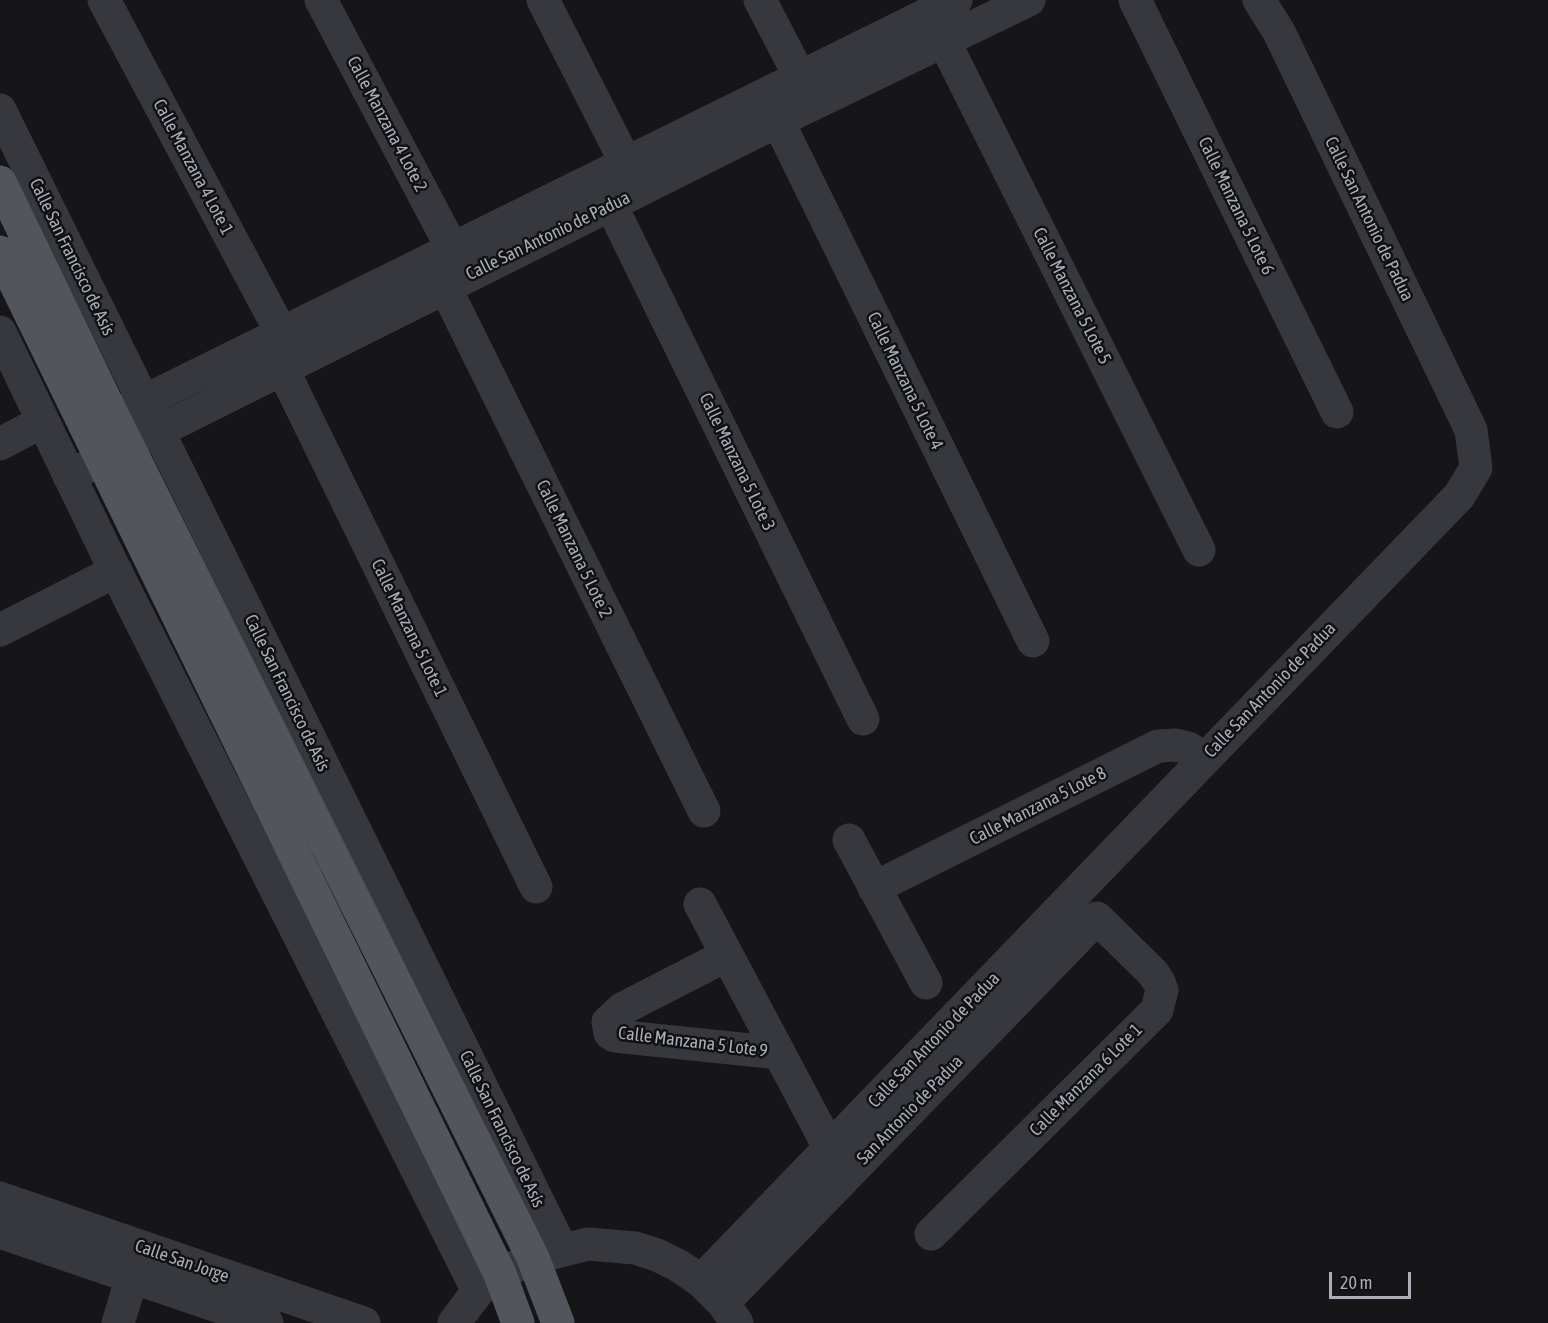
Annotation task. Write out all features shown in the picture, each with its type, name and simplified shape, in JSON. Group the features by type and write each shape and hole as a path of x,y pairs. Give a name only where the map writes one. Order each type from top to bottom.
{"main road":[{"name":"Calle San Francisco de Asís","path":"0,182 100,422"},
{"name":"Calle San Francisco de Asís","path":"0,252 100,422 547,1254 558,1323"},
{"name":"Calle San Francisco de Asís","path":"116,453 489,1282 518,1323"}],"street":[{"name":"Calle Manzana 4 Lote 1","path":"104,0 282,334"},
{"name":"Calle Manzana 4 Lote 2","path":"321,0 452,248"},
{"path":"543,0 626,163"},
{"path":"760,0 800,77"},
{"name":"Calle San Antonio de Padua","path":"0,444 100,422 956,0"},
{"name":"Calle San Antonio de Padua","path":"69,476 778,121 1029,0"},
{"name":"Calle Manzana 5 Lote 6","path":"1135,0 1337,412"},
{"name":"Calle San Antonio de Padua","path":"720,1302 829,1147 945,1030 1204,758 1459,496 1476,468 1471,430 1279,32 1259,0"},
{"name":"Calle Manzana 5 Lote 5","path":"944,41 1199,550"},
{"name":"Calle San Francisco de Asís","path":"0,110 158,432 547,1254"},
{"name":"Calle Manzana 5 Lote 4","path":"778,121 1033,641"},
{"name":"Calle Manzana 5 Lote 3","path":"610,205 863,719"},
{"name":"Calle Manzana 5 Lote 2","path":"445,287 704,811"},
{"name":"Calle San Francisco de Asís","path":"1,337 116,572 489,1282"},
{"name":"Calle Manzana 5 Lote 1","path":"283,370 536,887"},
{"path":"0,630 116,572"},
{"name":"Calle Manzana 5 Lote 8","path":"874,888 1158,746 1176,745 1188,748 1204,758"},
{"path":"849,840 926,983"},
{"name":"Calle Manzana 5 Lote 9","path":"700,904 829,1147"},
{"name":"Calle Manzana 6 Lote 1","path":"931,1234 1157,1010 1162,990 1159,982 1153,973 1097,918"},
{"name":"San Antonio de Padua","path":"720,1302 1097,918"},
{"name":"Calle Manzana 5 Lote 9","path":"727,955 622,1009 608,1022 610,1033 615,1036 779,1053"},
{"name":"Calle San Jorge","path":"0,1198 364,1323"},
{"name":"Calle San Jorge","path":"0,1232 267,1323"},
{"path":"454,1323 489,1282 547,1254 588,1245 635,1248 657,1255 679,1266 720,1302"},
{"path":"118,1323 132,1277"}]}
